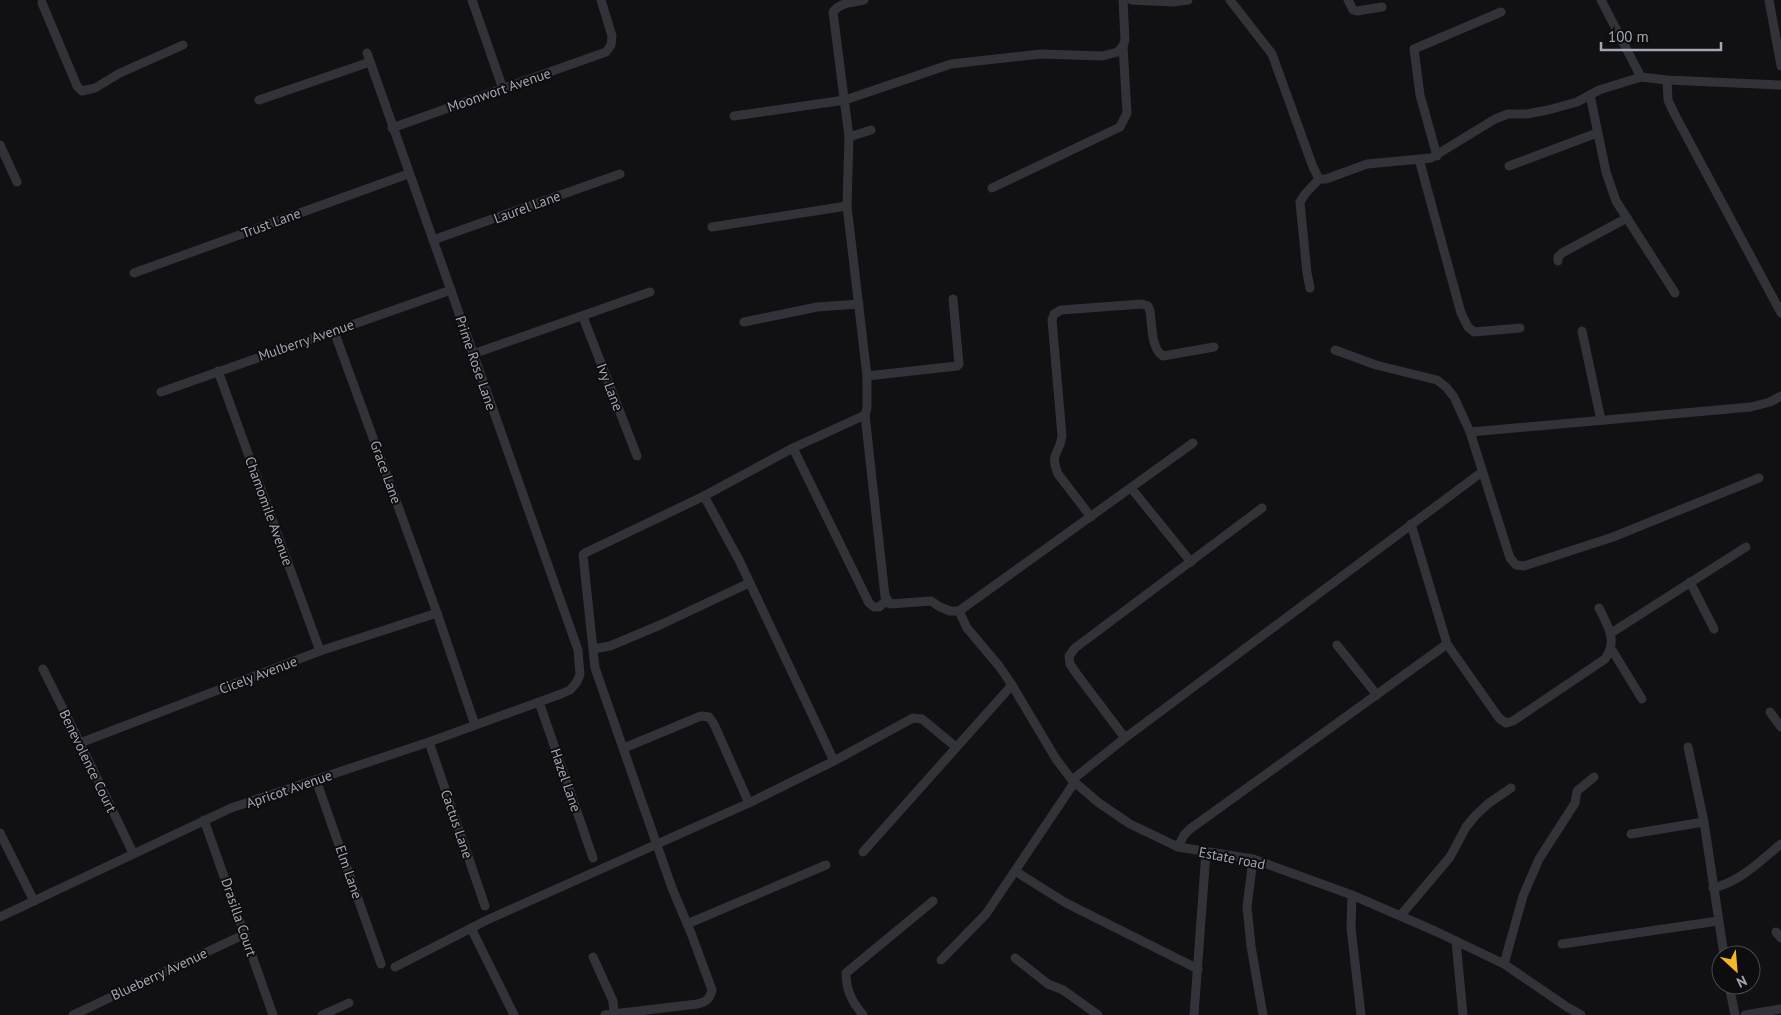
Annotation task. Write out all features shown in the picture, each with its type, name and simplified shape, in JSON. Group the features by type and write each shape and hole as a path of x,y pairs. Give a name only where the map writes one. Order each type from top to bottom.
{"street":[{"path":"472,0 503,89"},
{"name":"Moonwort Avenue","path":"392,128 606,52 611,45 612,36 601,0"},
{"path":"864,0 837,3 833,12 849,137 847,206 868,376 865,415 885,596 887,600 890,604 931,601 950,611 959,611 1193,443"},
{"path":"734,116 845,100 951,64 1041,54 1102,56 1118,52 1125,40 1123,0"},
{"path":"1131,0 1173,2 1188,0"},
{"path":"1230,0 1272,54 1319,179"},
{"path":"1348,0 1353,10 1357,11 1382,7"},
{"path":"1601,0 1641,77"},
{"path":"1769,0 1781,66"},
{"path":"44,1 77,86 82,91 95,88 120,73 183,44"},
{"path":"1437,156 1420,95 1414,49 1502,12"},
{"path":"992,188 1120,128 1127,113 1123,46"},
{"name":"Prime Rose Lane","path":"259,100 368,57 578,650 580,675"},
{"path":"1310,288 1300,202 1319,179 1326,179 1367,164 1437,156 1496,118 1508,114 1527,114 1548,110 1577,102 1599,90 1641,77 1667,80 1781,85"},
{"path":"1667,80 1668,100 1674,113 1781,313"},
{"path":"1590,95 1606,172 1616,201 1675,293"},
{"path":"849,137 871,130"},
{"path":"1509,166 1597,132"},
{"path":"0,145 18,182"},
{"path":"1419,159 1461,313 1468,327 1474,332 1520,328"},
{"name":"Trust Lane","path":"134,273 408,174"},
{"name":"Laurel Lane","path":"433,240 620,174"},
{"path":"712,227 847,206"},
{"path":"1558,261 1558,257 1562,253 1627,218"},
{"name":"Mulberry Avenue","path":"161,392 451,290"},
{"path":"473,354 650,292"},
{"path":"868,376 957,366 960,364 954,299"},
{"path":"744,322 817,307 859,304"},
{"path":"1091,517 1058,474 1055,466 1054,456 1062,441 1062,436 1052,320 1054,314 1061,310 1142,304 1148,306 1156,347 1163,356 1214,347"},
{"name":"Ivy Lane","path":"583,317 637,456"},
{"name":"Grace Lane","path":"334,331 437,613 475,725"},
{"path":"1582,331 1601,420"},
{"path":"1335,350 1376,365 1437,380 1446,387 1454,397 1470,432 1510,558 1516,566 1524,566 1613,538 1759,478"},
{"name":"Chamomile Avenue","path":"218,371 320,651"},
{"path":"1470,432 1751,407 1770,402 1781,396"},
{"path":"604,1015 697,1004 711,997 712,990 672,888 596,668 582,558 585,553 704,496 793,448 865,415"},
{"path":"793,448 869,603 874,607 879,607 887,600"},
{"path":"941,960 986,914 1073,782 1125,738 1482,472"},
{"path":"1131,488 1191,562"},
{"path":"704,496 739,560 834,761"},
{"path":"1125,738 1076,673 1070,664 1069,656 1075,648 1262,508"},
{"path":"1411,524 1447,644 1499,718 1506,722 1512,721 1605,659 1612,650"},
{"path":"1611,633 1746,547"},
{"path":"1690,582 1714,629"},
{"path":"593,649 610,646 660,625 749,583"},
{"path":"1599,608 1611,633 1612,650 1642,699"},
{"name":"Estate road","path":"959,611 967,628 999,666 1012,685 1056,759 1073,782 1130,824 1178,848 1253,859 1352,895 1504,964 1566,1011 1581,1015"},
{"name":"Cicely Avenue","path":"80,743 320,651 437,613"},
{"path":"1178,848 1184,835 1190,828 1447,644"},
{"path":"1337,645 1377,695"},
{"name":"Benevolence Court","path":"43,670 133,854"},
{"name":"Apricot Avenue","path":"0,917 230,808 429,742 539,702 570,690 580,675"},
{"path":"863,852 1012,685"},
{"name":"Hazel Lane","path":"539,702 594,858"},
{"path":"1770,712 1781,727"},
{"path":"624,748 701,716 708,717 714,724 749,803"},
{"path":"395,966 471,928 749,803 834,761 913,718 922,719 956,747"},
{"name":"Cactus Lane","path":"429,742 485,906"},
{"path":"1688,747 1704,822 1722,945"},
{"path":"1504,964 1523,896 1539,860 1575,803 1577,791 1594,777"},
{"name":"Elm Lane","path":"316,780 381,964"},
{"path":"1401,916 1450,856 1466,828 1476,816 1489,803 1511,788"},
{"name":"Drasilla Court","path":"204,820 273,1015"},
{"path":"1631,834 1704,822"},
{"path":"0,832 34,902"},
{"path":"1713,888 1724,886 1741,876 1781,844"},
{"path":"1194,1015 1206,852"},
{"path":"1253,859 1247,907 1251,946 1263,1015"},
{"path":"687,924 826,865"},
{"path":"1015,871 1066,903 1198,969"},
{"path":"1352,895 1351,928 1361,1015"},
{"path":"863,1015 850,997 846,985 846,973 932,901"},
{"path":"1562,944 1718,921"},
{"path":"471,928 514,1015"},
{"name":"Blueberry Avenue","path":"73,1015 245,934"},
{"path":"1456,941 1463,1015"},
{"path":"593,957 613,1001 614,1014"},
{"path":"1015,958 1048,984 1064,990 1098,1015"},
{"path":"1732,995 1735,1015"},
{"path":"322,1015 350,1003"},
{"path":"1745,1015 1781,1009"}]}
